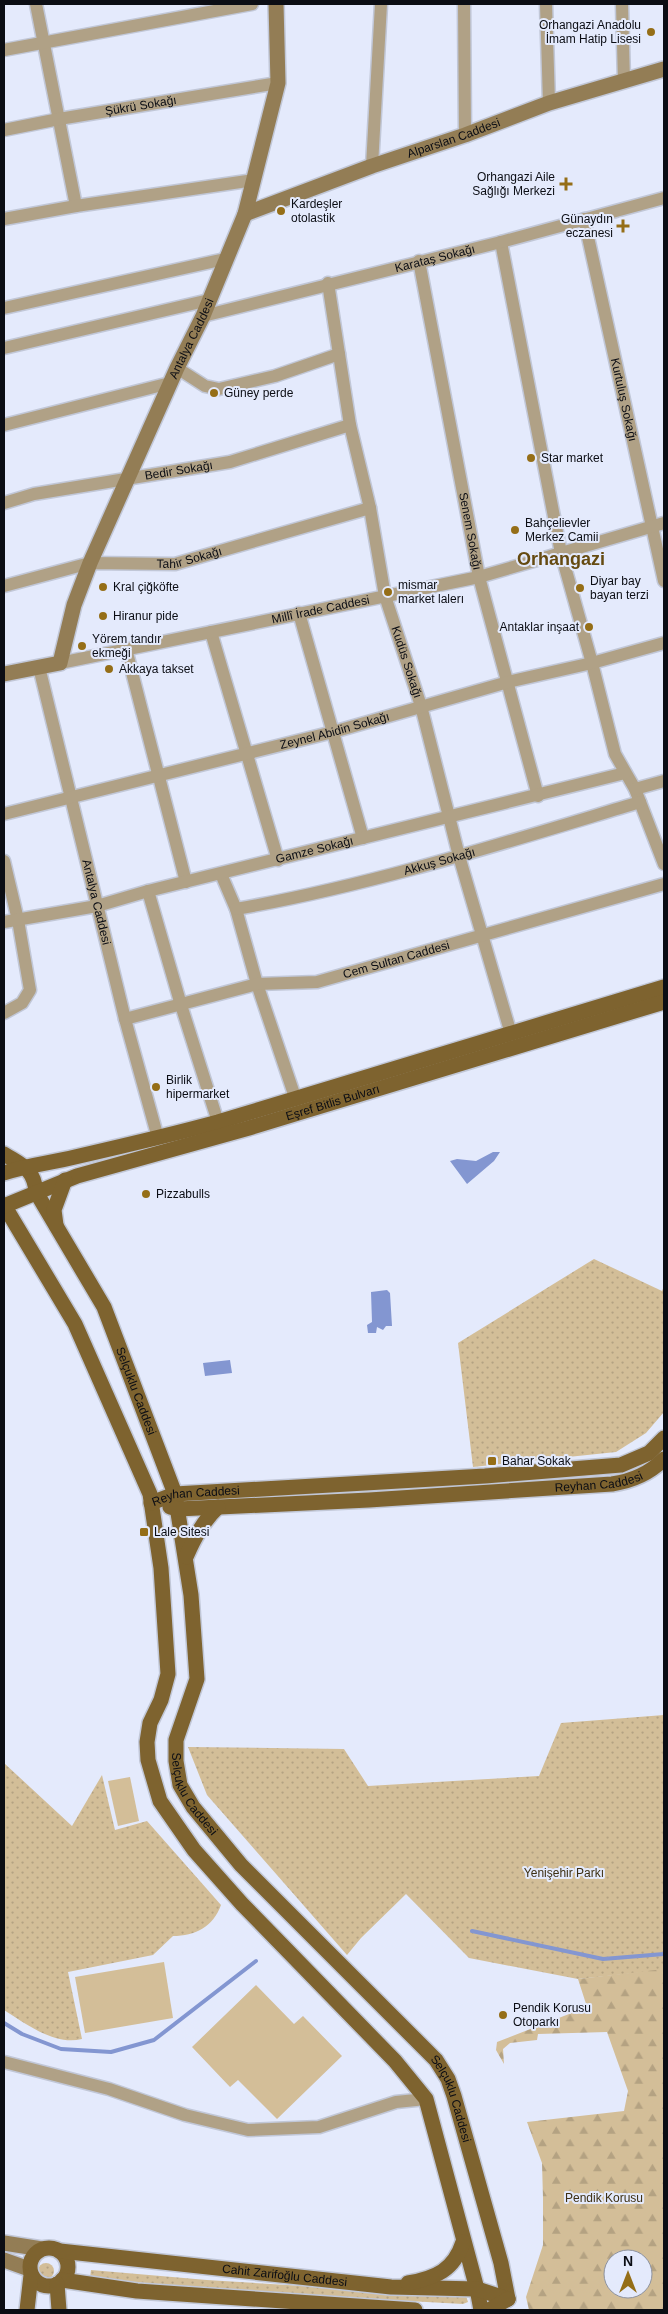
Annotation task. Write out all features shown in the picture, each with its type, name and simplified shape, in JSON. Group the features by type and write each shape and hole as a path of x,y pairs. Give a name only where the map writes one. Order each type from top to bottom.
{"main road":[{"name":"Eşref Bitlis Bulvarı","path":"4,1173 25,1166 69,1159 218,1122 664,988"},
{"name":"Eşref Bitlis Bulvarı","path":"4,1206 65,1180 249,1128 664,1002"},
{"path":"4,1154 25,1166"},
{"name":"Selçuklu Caddesi","path":"25,1166 34,1179 36,1192 104,1308 175,1494 191,1595 197,1679 176,1740 176,1761 180,1785 215,1836 241,1865 436,2060 448,2079 454,2096 501,2263 509,2304"},
{"path":"56,1226 54,1210 65,1180"},
{"name":"Selçuklu Caddesi","path":"4,1206 75,1324 150,1494 161,1568 168,1674 161,1700 150,1723 147,1742 148,1760 160,1801 200,1857 242,1904 395,2061 426,2099 462,2242 477,2289 480,2310"},
{"name":"Reyhan Caddesi","path":"151,1503 175,1494 467,1477 622,1464 649,1453 664,1438"},
{"name":"Reyhan Caddesi","path":"151,1503 178,1509 368,1500 612,1484 627,1482 641,1476 664,1459"},
{"path":"186,1557 196,1535 218,1507"},
{"path":"391,2286 437,2275 450,2267 458,2256 462,2242"},
{"path":"27,2310 30,2272 32,2257 42,2249 54,2248 60,2251 67,2262 66,2275 60,2282 45,2286 34,2280 30,2272"},
{"name":"Cahit Zarifoğlu Caddesi","path":"60,2251 391,2286 477,2289 509,2304"},
{"path":"59,2310 60,2282"},
{"name":"Cahit Zarifoğlu Caddesi","path":"60,2282 137,2291 415,2310"},
{"path":"489,2310 509,2304"}],"street":[{"path":"36,4 76,206"},
{"path":"4,50 252,4"},
{"name":"Antalya Caddesi","path":"60,663 74,605 90,563 176,368 203,316 245,214 278,83 276,4"},
{"path":"372,166 380,4"},
{"path":"464,4 465,135"},
{"path":"546,4 549,103"},
{"path":"622,4 624,82"},
{"name":"Alparslan Caddesi","path":"245,214 372,166 465,135 549,103 624,82 664,68"},
{"name":"Şükrü Sokağı","path":"4,130 59,119 278,83"},
{"path":"4,220 76,206 254,180"},
{"name":"Karataş Sokağı","path":"203,316 501,242 664,198"},
{"name":"Kurtuluş Sokağı","path":"584,219 658,525 664,581"},
{"path":"501,242 561,553 615,754 638,796 664,864"},
{"path":"4,308 225,259"},
{"name":"Senem Sokağı","path":"419,261 479,576 538,796"},
{"name":"Kudüs Sokağı","path":"328,284 350,425 370,508 385,596 421,706 459,856 511,1034"},
{"path":"4,348 209,300"},
{"path":"176,368 205,386 219,388 275,376 339,354"},
{"path":"4,425 170,383"},
{"name":"Bedir Sokağı","path":"4,503 34,494 230,462 350,425"},
{"name":"Tahir Sokağı","path":"4,586 90,563 175,564 370,508"},
{"name":"Millî İrade Caddesi","path":"4,674 479,576 658,525"},
{"path":"299,613 362,838"},
{"path":"211,632 278,860"},
{"name":"Zeynel Abidin Sokağı","path":"4,814 72,799 159,775 333,732 508,682 592,663 664,643"},
{"path":"126,649 186,882"},
{"name":"Antalya Caddesi","path":"39,667 125,1019 158,1138"},
{"name":"Gamze Sokağı","path":"4,922 97,906 450,816 625,774"},
{"path":"638,796 664,781"},
{"name":"Akkuş Sokağı","path":"236,909 309,896 459,856 638,796"},
{"path":"4,861 18,920 30,990 27,998 22,1003 4,1014"},
{"path":"221,874 236,909 257,984 296,1100"},
{"name":"Cem Sultan Caddesi","path":"125,1019 257,984 316,982 664,884"},
{"path":"148,892 218,1122"},
{"path":"4,2062 109,2089 185,2115 248,2130 319,2128 396,2102 426,2099"},
{"path":"4,2243 42,2249"},
{"path":"4,2260 30,2272"}],"green space":[{"path":"594,1259 662,1291 664,1286 664,1412 646,1433 616,1452 473,1467 458,1343"},
{"name":"Yenişehir Parkı","path":"664,1715 664,1970 578,1979 469,1958 406,1894 361,1938 347,1955 207,1795 188,1747 344,1749 368,1786 539,1776 561,1723"},
{"path":"4,1763 72,1826 102,1775 115,1830 147,1821 221,1905 218,1913 202,1929 181,1936 173,1936 153,1955 68,1972 82,2039 72,2040 51,2037 4,2010"},
{"path":"130,1777 139,1821 118,1826 108,1781"},
{"path":"164,1962 173,2018 85,2033 75,1977"},
{"name":"Pendik Korusu","path":"664,1969 664,2310 529,2310 526,2297 543,2245 543,2198 542,2163 527,2122 624,2111 628,2091 607,2032 538,2034 537,2040 510,2043 503,2049 504,2064 496,2050 497,2042 587,2007 578,1979"},
{"path":"256,1985 294,2024 303,2016 342,2056 277,2119 238,2080 230,2087 192,2047"},
{"path":"46,2263 52,2265 54,2271 52,2277 46,2279 40,2277 38,2271 40,2265"},
{"path":"91,2270 207,2280 466,2296 468,2302 463,2304 246,2292 90,2278"}],"water":[{"path":"493,1152 500,1152 494,1161 467,1184 450,1161 457,1159 476,1161"},
{"path":"387,1290 390,1293 392,1326 386,1326 383,1330 377,1327 376,1333 368,1333 367,1325 372,1322 371,1292"},
{"path":"230,1360 232,1373 205,1376 203,1363"}],"waterway":[{"path":"472,1931 603,1959 664,1954"},
{"path":"4,2023 22,2034 61,2049 111,2052 154,2040 256,1961"}],"place":[{"name":"Orhangazi Anadolu İmam Hatip Lisesi","path":"651,32"},
{"name":"Orhangazi Aile Sağlığı Merkezi","path":"566,184"},
{"name":"Kardeşler otolastik","path":"281,211"},
{"name":"Günaydın eczanesi","path":"623,226"},
{"name":"Güney perde","path":"214,393"},
{"name":"Star market","path":"531,458"},
{"name":"Bahçelievler Merkez Camii","path":"515,530"},
{"name":"Kral çiğköfte","path":"103,587"},
{"name":"Diyar bay bayan terzi","path":"580,588"},
{"name":"mismar market lalerı","path":"388,592"},
{"name":"Hiranur pide","path":"103,616"},
{"name":"Antaklar inşaat","path":"589,627"},
{"name":"Yörem tandır ekmeği","path":"82,646"},
{"name":"Akkaya takset","path":"109,669"},
{"name":"Birlik hipermarket","path":"156,1087"},
{"name":"Pizzabulls","path":"146,1194"},
{"name":"Bahar Sokak","path":"492,1461"},
{"name":"Lale Sitesi","path":"144,1532"},
{"name":"Pendik Korusu Otoparkı","path":"503,2015"}],"district":[{"name":"Orhangazi","path":"561,559"}]}
